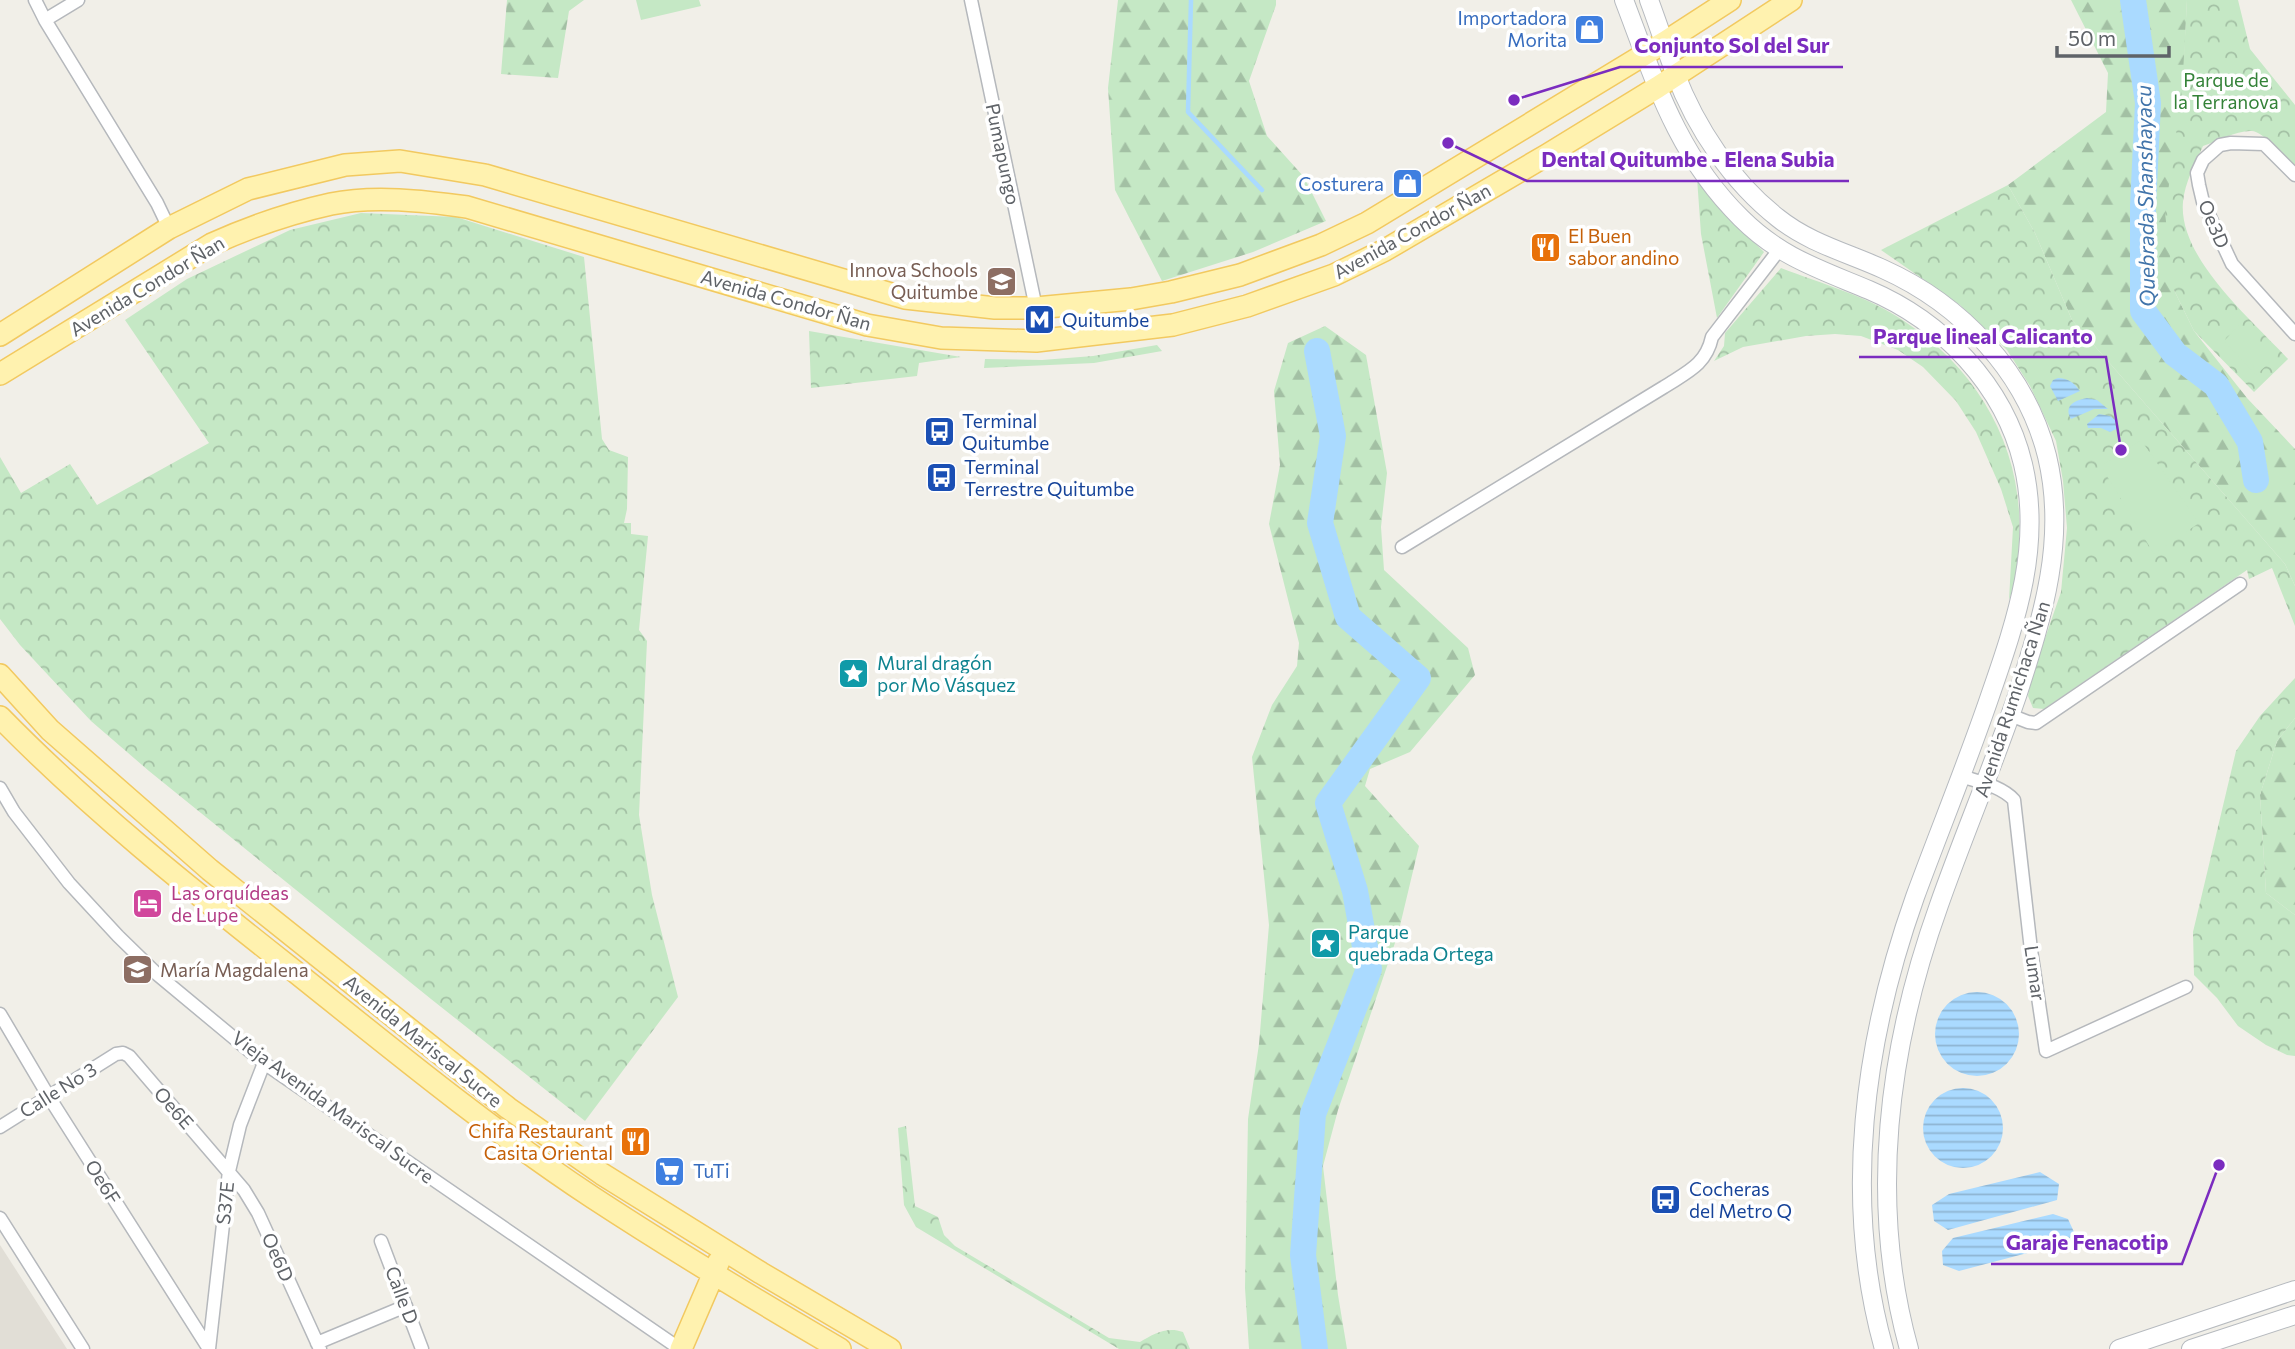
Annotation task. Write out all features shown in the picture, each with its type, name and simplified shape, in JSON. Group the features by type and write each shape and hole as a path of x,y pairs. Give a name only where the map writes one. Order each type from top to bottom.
{"main road":[{"name":"Avenida Rumichaca Ñan","path":"1624,0 1671,121 1704,176 1742,219 1779,250 1896,303 1939,332 1958,349 1991,391 2014,436 2027,486 2031,534 2022,594 2012,632 1915,898 1877,1032 1863,1132 1863,1212 1866,1260 1874,1313 1884,1349"},
{"name":"Avenida Rumichaca Ñan","path":"1648,0 1676,75 1693,110 1717,151 1742,183 1769,210 1797,232 1888,271 1931,295 1975,332 2012,377 2037,427 2052,483 2055,534 2046,599 2010,715 1938,906 1918,967 1901,1036 1889,1121 1887,1175 1891,1257 1898,1308 1909,1349"},
{"name":"Avenida Condor Ñan","path":"0,335 169,228 248,189 345,165 400,161 485,175 905,298 995,308 1036,308 1131,299 1171,292 1240,275 1321,245 1367,223 1730,0"},
{"name":"Avenida Condor Ñan","path":"0,374 212,244 249,228 332,204 372,200 467,206 867,325 941,338 1036,341 1173,325 1247,306 1334,275 1385,250 1658,87 1791,0"},
{"path":"1976,371 1995,355"},
{"name":"Avenida Mariscal Sucre","path":"0,676 50,730 210,870 508,1108 602,1174 885,1348"},
{"name":"Avenida Mariscal Sucre","path":"0,716 77,792 192,891 490,1125 568,1180 714,1274 840,1349"},
{"path":"680,1349 724,1250"},
{"path":"2119,1349 2295,1290"},
{"path":"2193,1325 2196,1348 2295,1315"}],"street":[{"path":"35,0 157,203 169,228"},
{"path":"45,20 78,0"},
{"name":"Pumapungo","path":"971,0 1036,308"},
{"name":"Oe3D","path":"2295,175 2264,144 2231,142 2220,145 2210,153 2197,173 2203,202 2232,264 2295,334"},
{"path":"1402,547 1664,387 1703,360 1710,348 1712,337 1779,250"},
{"path":"2010,715 2036,723 2240,584"},
{"name":"Lumar","path":"1961,776 2007,793 2014,800 2031,950 2048,1057 2186,987"},
{"name":"Vieja Avenida Mariscal Sucre","path":"0,788 14,812 69,883 118,936 159,975 264,1063 680,1349"},
{"name":"Oe6F","path":"0,1014 49,1097 209,1349"},
{"name":"Calle No 3","path":"0,1127 116,1054"},
{"name":"Oe6E","path":"116,1054 129,1056 229,1171"},
{"name":"S37E","path":"209,1349 229,1171 240,1125 264,1063"},
{"name":"Oe6D","path":"229,1171 258,1213 319,1346"},
{"path":"0,1217 83,1349"},
{"name":"Calle D","path":"381,1241 422,1349"},
{"path":"319,1346 406,1306"}],"shaded area":[{"path":"0,1245 67,1349 0,1349"}],"green space":[{"path":"507,0 584,0 569,11 558,78 501,74"},
{"path":"636,0 699,0 701,6 641,20"},
{"path":"1118,0 1276,0 1249,81 1267,136 1304,177 1326,221 1253,252 1162,281 1115,190 1108,88"},
{"path":"2071,0 2187,0 2174,290 2194,331 2247,398 2295,449 2295,586 2285,564 2072,320 2035,233 2008,185 2106,112 2108,73"},
{"name":"Parque de la Terranova","path":"2187,0 2238,0 2250,49 2295,105 2295,167 2257,132 2234,134 2203,146 2188,180 2183,202 2185,223 2192,245 2205,266 2220,287 2288,359 2254,392 2194,331 2174,290 2165,213 2182,92"},
{"path":"1697,178 1721,210 1764,252 1717,318 1701,234"},
{"path":"2008,185 2035,233 2072,320 2285,564 2295,586 2295,626 2272,568 2249,579 2247,570 2044,709 2033,708 2028,696 2031,679 2061,592 2067,528 2056,441 2030,386 2007,350 1960,305 1881,250"},
{"path":"361,213 456,217 584,257 602,439 609,450 628,457 627,509 624,523 631,523 631,534 648,536 639,630 647,641 639,815 652,895 678,997 585,1121 149,771 91,721 20,645 0,619 0,457 21,493 70,464 97,505 209,443 125,320 187,279 290,230"},
{"path":"1781,268 1860,297 1890,312 1931,341 1955,364 1975,389 1992,416 2014,477 2019,509 2019,543 2017,572 2009,600 2013,527 2001,489 1976,432 1956,401 1923,367 1898,350 1861,336 1835,334 1743,347 1714,361 1724,346 1725,333"},
{"path":"2240,324 2272,360 2256,375 2224,341"},
{"path":"1325,326 1366,355 1387,473 1381,527 1384,570 1468,648 1475,675 1410,752 1370,769 1365,786 1419,846 1398,934 1338,1110 1323,1166 1347,1349 1249,1349 1245,1288 1248,1119 1259,1044 1269,925 1252,757 1272,705 1297,666 1299,643 1269,524 1280,465 1274,391 1288,343"},
{"path":"809,331 961,357 919,363 917,376 811,388"},
{"path":"1157,345 1162,351 1094,363 984,368 985,359 1042,360 1093,356"},
{"path":"2141,440 2199,523 2154,554 2101,466"},
{"path":"2295,678 2295,718 2277,741 2260,795 2266,893 2295,915 2295,1056 2266,1045 2238,1026 2217,998 2194,975 2193,932 2236,751 2260,716"},
{"path":"2295,718 2295,915 2266,893 2260,795 2277,741"},
{"path":"906,1126 915,1206 938,1217 944,1235 955,1246 1109,1338 1140,1342 1160,1332 1177,1330 1183,1332 1190,1349 1119,1349 916,1227 904,1205 898,1128"}],"water":[{"path":"2058,378 2070,381 2080,391 2058,401 2050,386 2053,380"},
{"path":"2078,400 2097,400 2108,409 2094,409 2071,419 2069,407"},
{"path":"2099,414 2115,420 2116,429 2110,432 2101,428 2088,428 2087,424"},
{"path":"1977,992 1993,995 2007,1004 2016,1018 2019,1034 2016,1050 2007,1064 1993,1073 1977,1076 1961,1073 1947,1064 1938,1050 1935,1034 1938,1018 1947,1004 1961,995"},
{"path":"1963,1088 1978,1091 1991,1100 2000,1113 2003,1128 2000,1143 1991,1156 1978,1165 1963,1168 1948,1165 1935,1156 1926,1143 1923,1128 1926,1113 1935,1100 1948,1091"},
{"path":"2040,1172 2059,1184 2057,1200 1948,1230 1934,1221 1932,1205 1949,1194"},
{"path":"2053,1214 2068,1219 2074,1232 2066,1243 1959,1271 1943,1265 1942,1251 1953,1238"}],"waterway":[{"path":"1191,0 1188,112 1262,190"},
{"name":"Quebrada Shanshayacu","path":"2133,0 2148,103 2143,206 2143,311 2175,354 2216,385 2250,442 2256,480"},
{"path":"1315,1349 1303,1255 1313,1114 1369,969 1355,891 1328,803 1418,678 1348,617 1320,523 1333,436 1317,351"}],"place":[{"name":"Importadora Morita","path":"1590,29"},
{"name":"Conjunto Sol del Sur","path":"1514,100"},
{"name":"Dental Quitumbe - Elena Subia","path":"1448,143"},
{"name":"Costurera","path":"1407,184"},
{"name":"El Buen sabor andino","path":"1545,247"},
{"name":"Innova Schools Quitumbe","path":"1001,281"},
{"name":"Quitumbe","path":"1039,320"},
{"name":"Terminal Quitumbe","path":"939,432"},
{"name":"Parque lineal Calicanto","path":"2121,450"},
{"name":"Terminal Terrestre Quitumbe","path":"941,478"},
{"name":"Mural dragón por Mo Vásquez","path":"854,674"},
{"name":"Las orquídeas de Lupe","path":"148,904"},
{"name":"Parque quebrada Ortega","path":"1325,943"},
{"name":"María Magdalena","path":"137,970"},
{"name":"Chifa Restaurant Casita Oriental","path":"636,1142"},
{"name":"Garaje Fenacotip","path":"2219,1165"},
{"name":"TuTi","path":"670,1171"},
{"name":"Cocheras del Metro Q","path":"1666,1200"}]}
